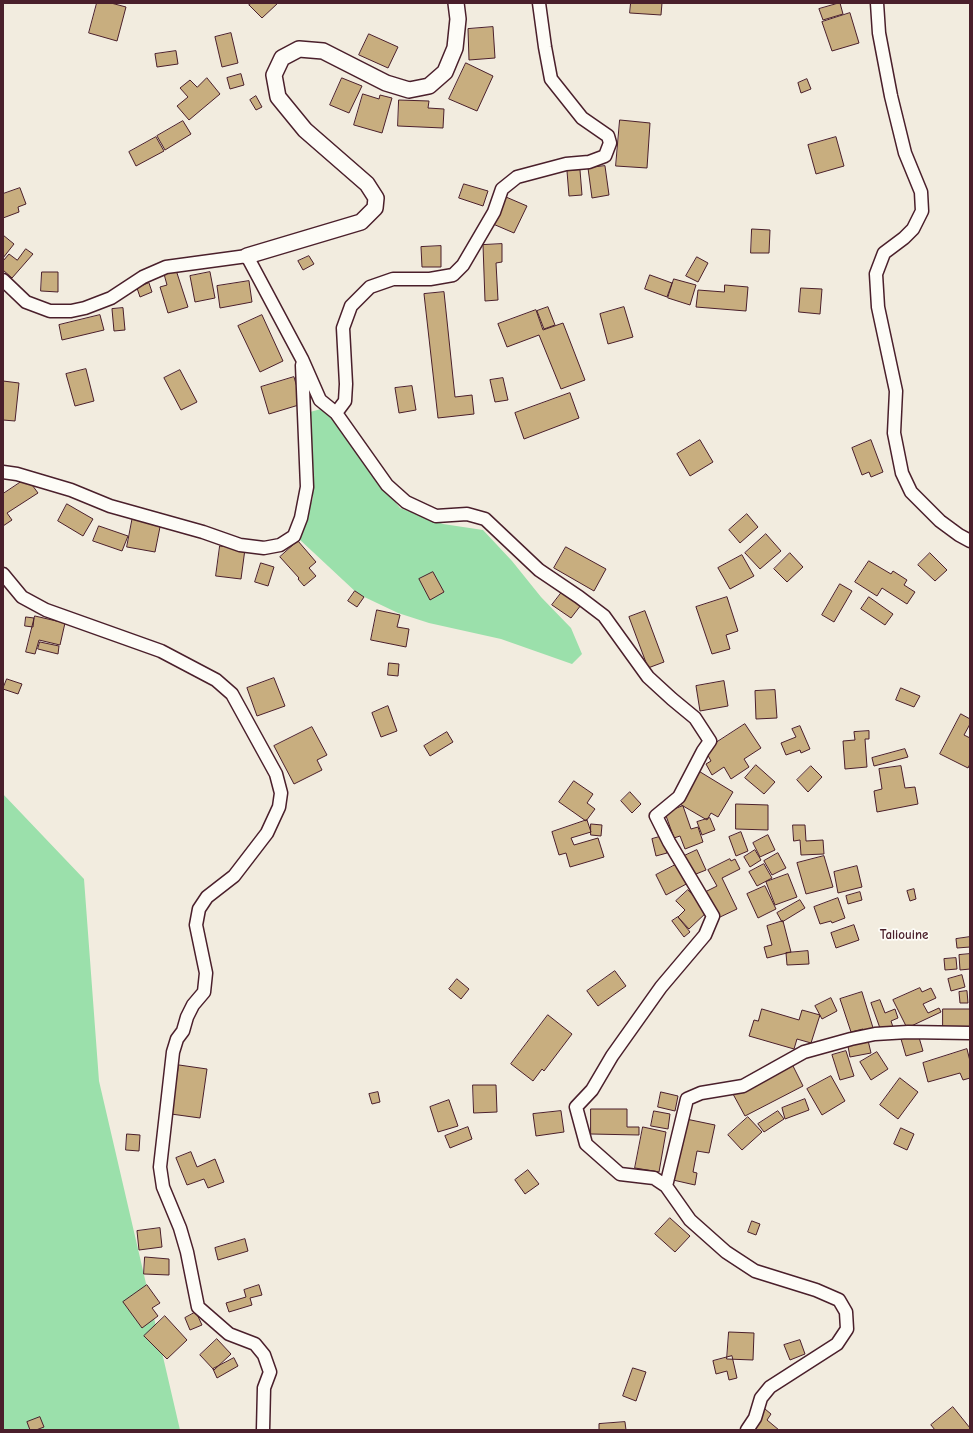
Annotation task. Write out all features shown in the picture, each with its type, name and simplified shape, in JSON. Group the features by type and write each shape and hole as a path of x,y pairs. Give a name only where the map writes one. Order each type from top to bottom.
{"street":[{"path":"3,280 26,302 50,311 71,311 85,308 111,298 143,277 166,267 247,256 361,222 375,208 376,198 367,184 305,130 278,97 274,75 282,58 299,49 323,51 386,83 409,90 429,86 445,72 455,48 458,19 456,3"},
{"path":"336,414 345,401 346,384 343,328 351,306 370,287 393,279 430,278 453,275 463,265 494,212 502,189 517,177 566,164 590,162 605,156 610,143 608,136 582,118 551,79 539,3"},
{"path":"877,3 879,33 891,96 905,153 921,192 922,205 922,211 913,229 884,253 876,274 878,307 896,391 894,433 902,473 911,492 940,520 959,535 970,540"},
{"path":"247,256 302,359 320,400 336,414 386,485 406,502 436,516 467,514 485,519 539,570 604,616 648,677 695,718 710,741 703,750 679,797 656,816 669,842 713,916 705,935 661,987 612,1056 592,1090 576,1108 586,1144 620,1174 654,1178 666,1186 690,1220 726,1252 755,1271 816,1290 839,1300 846,1312 847,1329 837,1344 770,1387 761,1398 754,1418 747,1430"},
{"path":"3,472 17,474 71,490 110,506 203,532 240,545 264,548 280,545 294,536 301,518 307,486 302,359"},
{"path":"3,574 22,597 46,610 161,651 216,680 232,694 276,774 280,792 279,807 267,833 234,876 207,897 199,909 196,924 206,973 204,992 192,1006 186,1017 183,1031 177,1039 173,1052 160,1167 163,1187 180,1228 187,1252 198,1307 229,1334 255,1344 264,1355 270,1372 264,1388 262,1430"},
{"path":"666,1186 687,1099 701,1093 744,1086 804,1052 851,1039 875,1034 908,1032 970,1033"}],"green space":[{"path":"321,409 331,417 370,471 400,508 443,524 483,530 512,561 541,597 571,628 582,654 572,664 501,639 429,623 398,613 358,594 298,538 313,498 310,412"},
{"path":"3,794 84,879 99,1081 180,1430 3,1430"}],"building":[{"path":"97,3 111,3 126,7 117,41 89,33"},
{"path":"252,3 278,3 262,18 249,5"},
{"path":"631,3 662,3 661,15 630,13"},
{"path":"840,3 843,14 823,20 819,9"},
{"path":"850,13 859,43 832,51 822,22"},
{"path":"493,27 495,58 469,60 468,29"},
{"path":"231,33 238,63 222,67 215,37"},
{"path":"369,34 398,47 388,68 359,55"},
{"path":"176,51 178,64 157,67 155,54"},
{"path":"466,63 493,76 477,111 449,99"},
{"path":"241,74 244,85 230,89 227,78"},
{"path":"207,78 220,94 189,120 177,106 188,97 180,88 190,80 197,87"},
{"path":"342,78 362,86 349,113 330,105"},
{"path":"807,79 811,89 801,93 798,83"},
{"path":"363,94 379,99 380,95 392,98 382,133 354,125"},
{"path":"256,96 262,107 256,110 250,100"},
{"path":"399,100 429,101 428,108 444,109 443,128 398,126"},
{"path":"620,120 650,123 647,168 616,166"},
{"path":"183,121 191,134 165,150 157,136"},
{"path":"156,137 164,151 136,166 129,152"},
{"path":"836,137 844,166 816,174 808,145"},
{"path":"605,166 609,195 592,198 588,168"},
{"path":"580,170 582,195 569,196 567,171"},
{"path":"464,184 488,191 483,206 459,198"},
{"path":"20,188 26,204 18,207 19,212 3,218 3,194"},
{"path":"506,197 527,206 514,233 493,224"},
{"path":"752,229 770,230 769,253 751,253"},
{"path":"3,235 14,244 3,258"},
{"path":"502,244 502,262 496,263 498,300 485,301 483,245"},
{"path":"441,246 441,267 422,267 421,247"},
{"path":"26,249 33,254 12,278 3,270 3,261 9,254 17,260"},
{"path":"309,256 314,264 303,270 298,261"},
{"path":"697,257 708,263 698,282 686,276"},
{"path":"176,270 188,307 168,313 160,287 167,285 164,274"},
{"path":"42,272 58,272 58,292 41,291"},
{"path":"210,272 215,298 195,302 190,276"},
{"path":"650,275 672,283 667,297 645,289"},
{"path":"674,279 696,285 690,305 668,298"},
{"path":"249,281 252,302 220,308 217,286"},
{"path":"149,283 152,292 140,297 137,288"},
{"path":"725,285 748,287 746,311 696,307 698,290 724,292"},
{"path":"801,288 822,289 820,314 799,312"},
{"path":"444,292 455,397 472,395 474,414 438,418 424,294"},
{"path":"548,307 555,325 544,329 537,311"},
{"path":"624,307 633,337 608,344 600,314"},
{"path":"123,308 125,330 114,331 112,309"},
{"path":"536,310 543,330 563,323 585,380 561,389 539,335 507,347 498,324"},
{"path":"100,315 104,330 62,340 59,325"},
{"path":"262,315 283,361 260,372 238,326"},
{"path":"86,369 94,401 75,406 66,374"},
{"path":"180,370 197,402 181,410 164,378"},
{"path":"294,377 302,404 269,414 261,387"},
{"path":"503,378 508,400 495,402 490,380"},
{"path":"3,381 19,383 15,421 3,420"},
{"path":"412,386 416,410 399,413 395,388"},
{"path":"570,393 579,418 524,439 515,413"},
{"path":"700,440 713,462 690,476 677,454"},
{"path":"871,440 883,472 871,477 869,472 862,475 852,448"},
{"path":"27,478 38,493 7,513 12,520 3,526 3,494"},
{"path":"67,504 93,519 83,536 58,521"},
{"path":"747,514 758,527 740,543 729,530"},
{"path":"133,516 161,522 155,552 127,547"},
{"path":"99,526 128,536 122,551 93,541"},
{"path":"766,534 781,551 760,569 745,553"},
{"path":"298,541 316,562 309,568 316,576 304,586 298,579 299,578 280,557"},
{"path":"220,546 245,549 241,579 216,576"},
{"path":"566,547 606,569 594,591 554,568"},
{"path":"790,553 803,567 787,582 774,569"},
{"path":"930,553 947,570 935,581 918,565"},
{"path":"742,555 754,576 730,589 718,568"},
{"path":"869,561 891,574 893,571 907,580 904,585 915,592 907,604 882,588 877,596 855,582"},
{"path":"261,563 274,567 268,586 255,582"},
{"path":"433,572 444,592 430,600 419,579"},
{"path":"840,584 852,591 834,622 822,615"},
{"path":"355,591 364,597 357,607 348,601"},
{"path":"562,592 581,605 571,618 552,605"},
{"path":"727,597 738,631 726,635 730,649 712,654 696,607"},
{"path":"869,597 893,614 885,625 861,609"},
{"path":"377,610 400,615 397,627 409,629 406,647 371,640"},
{"path":"645,611 664,662 648,668 629,617"},
{"path":"35,616 65,623 60,645 39,640 35,654 26,652"},
{"path":"26,617 34,618 33,627 25,626"},
{"path":"40,642 59,646 58,654 38,649"},
{"path":"389,663 399,664 398,676 388,675"},
{"path":"274,678 285,706 257,716 247,688"},
{"path":"7,679 22,684 18,694 3,689"},
{"path":"724,681 728,706 700,711 696,686"},
{"path":"901,688 920,696 914,707 896,700"},
{"path":"775,690 777,718 756,719 755,691"},
{"path":"388,706 397,731 381,737 372,713"},
{"path":"961,714 970,719 970,724 964,735 970,738 970,764 968,768 940,754"},
{"path":"745,724 761,748 744,759 749,767 731,779 724,767 712,775 706,764 711,761 705,750"},
{"path":"800,726 810,749 801,753 800,750 786,755 781,743 796,737 792,729"},
{"path":"312,727 327,755 317,760 322,770 294,784 274,746"},
{"path":"869,731 869,739 865,739 867,767 845,769 843,741 855,740 854,732"},
{"path":"447,732 453,742 430,756 424,746"},
{"path":"905,749 908,757 874,766 872,758"},
{"path":"756,765 775,782 764,794 745,778"},
{"path":"811,766 822,777 808,792 797,780"},
{"path":"901,766 905,788 915,787 918,804 877,812 874,791 882,789 879,769"},
{"path":"697,770 733,792 718,817 711,813 707,820 678,803"},
{"path":"574,781 593,794 587,803 595,809 586,821 559,802"},
{"path":"630,792 641,804 632,813 621,801"},
{"path":"736,804 768,805 768,830 736,829"},
{"path":"683,806 691,829 698,827 703,842 685,849 680,836 674,838 665,813"},
{"path":"710,818 715,830 702,835 697,822"},
{"path":"587,820 591,832 571,838 574,845 598,838 604,857 570,867 566,853 559,855 552,832"},
{"path":"591,824 602,825 601,836 591,835"},
{"path":"793,825 805,825 806,841 823,840 824,854 801,855 800,840 794,841"},
{"path":"741,832 748,851 736,856 729,837"},
{"path":"768,835 775,850 760,857 753,843"},
{"path":"663,836 667,853 656,856 652,839"},
{"path":"697,850 706,870 691,876 682,857"},
{"path":"755,850 761,860 750,867 744,857"},
{"path":"778,853 786,868 772,875 764,861"},
{"path":"824,856 833,887 806,894 797,863"},
{"path":"730,859 731,861 735,859 740,869 722,878 737,909 718,918 705,892 717,886 708,870"},
{"path":"681,862 690,882 666,895 656,875"},
{"path":"764,864 772,878 757,886 749,872"},
{"path":"857,866 862,887 838,893 834,872"},
{"path":"788,874 797,897 775,905 766,882"},
{"path":"765,886 776,909 758,918 747,894"},
{"path":"914,889 916,899 910,901 907,891"},
{"path":"688,890 708,911 689,929 678,917 685,910 676,901"},
{"path":"860,892 862,900 848,904 846,896"},
{"path":"838,898 845,918 832,923 831,921 820,924 814,907"},
{"path":"800,900 805,908 782,922 777,913"},
{"path":"678,917 690,932 684,937 672,921"},
{"path":"783,921 791,952 767,958 764,947 772,945 767,926"},
{"path":"854,925 859,940 836,948 831,933"},
{"path":"970,937 970,947 957,948 956,939"},
{"path":"808,951 809,964 787,965 786,953"},
{"path":"970,954 970,969 960,970 959,955"},
{"path":"956,958 957,969 945,970 944,959"},
{"path":"615,971 626,986 598,1006 587,991"},
{"path":"962,975 965,987 951,991 948,979"},
{"path":"457,979 469,989 461,999 449,989"},
{"path":"920,988 922,992 931,988 936,998 923,1004 928,1013 939,1008 941,1012 907,1028 893,1000"},
{"path":"967,991 968,1003 960,1003 959,992"},
{"path":"862,992 874,1031 865,1034 863,1029 851,1032 840,999"},
{"path":"831,998 837,1011 822,1019 815,1006"},
{"path":"880,1000 885,1013 895,1009 898,1018 891,1021 893,1027 881,1031 871,1003"},
{"path":"762,1009 799,1020 802,1010 820,1015 811,1043 797,1039 794,1049 749,1036 754,1020 758,1021"},
{"path":"943,1009 970,1009 970,1027 943,1027"},
{"path":"548,1015 572,1034 544,1071 542,1069 533,1081 511,1064"},
{"path":"918,1034 923,1051 906,1056 901,1039"},
{"path":"867,1036 871,1053 850,1057 847,1041"},
{"path":"967,1049 970,1061 970,1078 963,1080 960,1073 928,1082 923,1063"},
{"path":"846,1051 854,1076 840,1080 832,1055"},
{"path":"877,1052 888,1069 871,1080 860,1062"},
{"path":"792,1064 803,1086 745,1116 733,1094"},
{"path":"179,1065 207,1069 200,1118 171,1114"},
{"path":"831,1076 845,1101 822,1115 807,1089"},
{"path":"900,1078 918,1092 898,1119 880,1105"},
{"path":"473,1085 496,1085 497,1112 474,1113"},
{"path":"378,1092 380,1102 372,1104 369,1094"},
{"path":"661,1092 678,1096 675,1111 658,1107"},
{"path":"805,1099 809,1110 785,1119 782,1108"},
{"path":"449,1100 458,1126 438,1132 430,1107"},
{"path":"591,1109 627,1109 627,1127 639,1127 639,1135 591,1134"},
{"path":"561,1111 564,1132 536,1136 533,1114"},
{"path":"654,1111 670,1114 668,1129 651,1126"},
{"path":"778,1111 784,1119 764,1132 758,1124"},
{"path":"748,1117 762,1132 742,1150 728,1135"},
{"path":"686,1119 715,1125 709,1153 697,1151 693,1172 697,1173 695,1185 673,1180"},
{"path":"468,1127 472,1139 450,1148 445,1136"},
{"path":"643,1127 666,1132 659,1172 635,1168"},
{"path":"901,1128 914,1134 907,1150 894,1144"},
{"path":"127,1134 140,1135 139,1151 126,1150"},
{"path":"191,1152 197,1167 215,1159 224,1182 208,1188 204,1179 187,1185 176,1158"},
{"path":"528,1170 539,1184 525,1194 515,1180"},
{"path":"670,1218 690,1236 675,1252 655,1234"},
{"path":"752,1221 760,1224 756,1235 748,1232"},
{"path":"160,1228 162,1247 139,1250 137,1231"},
{"path":"245,1239 248,1251 218,1260 215,1248"},
{"path":"145,1257 169,1259 169,1275 144,1274"},
{"path":"147,1285 160,1303 152,1308 158,1316 142,1328 123,1302"},
{"path":"259,1285 262,1295 250,1298 252,1305 229,1312 226,1303 246,1297 244,1290"},
{"path":"196,1312 202,1325 190,1330 185,1318"},
{"path":"165,1316 187,1340 167,1359 144,1336"},
{"path":"729,1332 754,1333 753,1360 727,1359"},
{"path":"217,1339 231,1354 214,1370 200,1355"},
{"path":"800,1340 805,1354 790,1360 784,1345"},
{"path":"732,1356 737,1378 729,1380 727,1371 716,1374 713,1361"},
{"path":"234,1358 238,1366 217,1378 213,1369"},
{"path":"633,1368 646,1372 636,1401 623,1396"},
{"path":"953,1407 970,1430 935,1430 931,1425"},
{"path":"765,1409 771,1414 767,1420 779,1430 749,1430"},
{"path":"40,1417 44,1427 36,1430 30,1430 27,1422"},
{"path":"625,1422 626,1430 599,1430 599,1424"}],"district":[{"name":"Taliouine","path":"904,935"}]}
